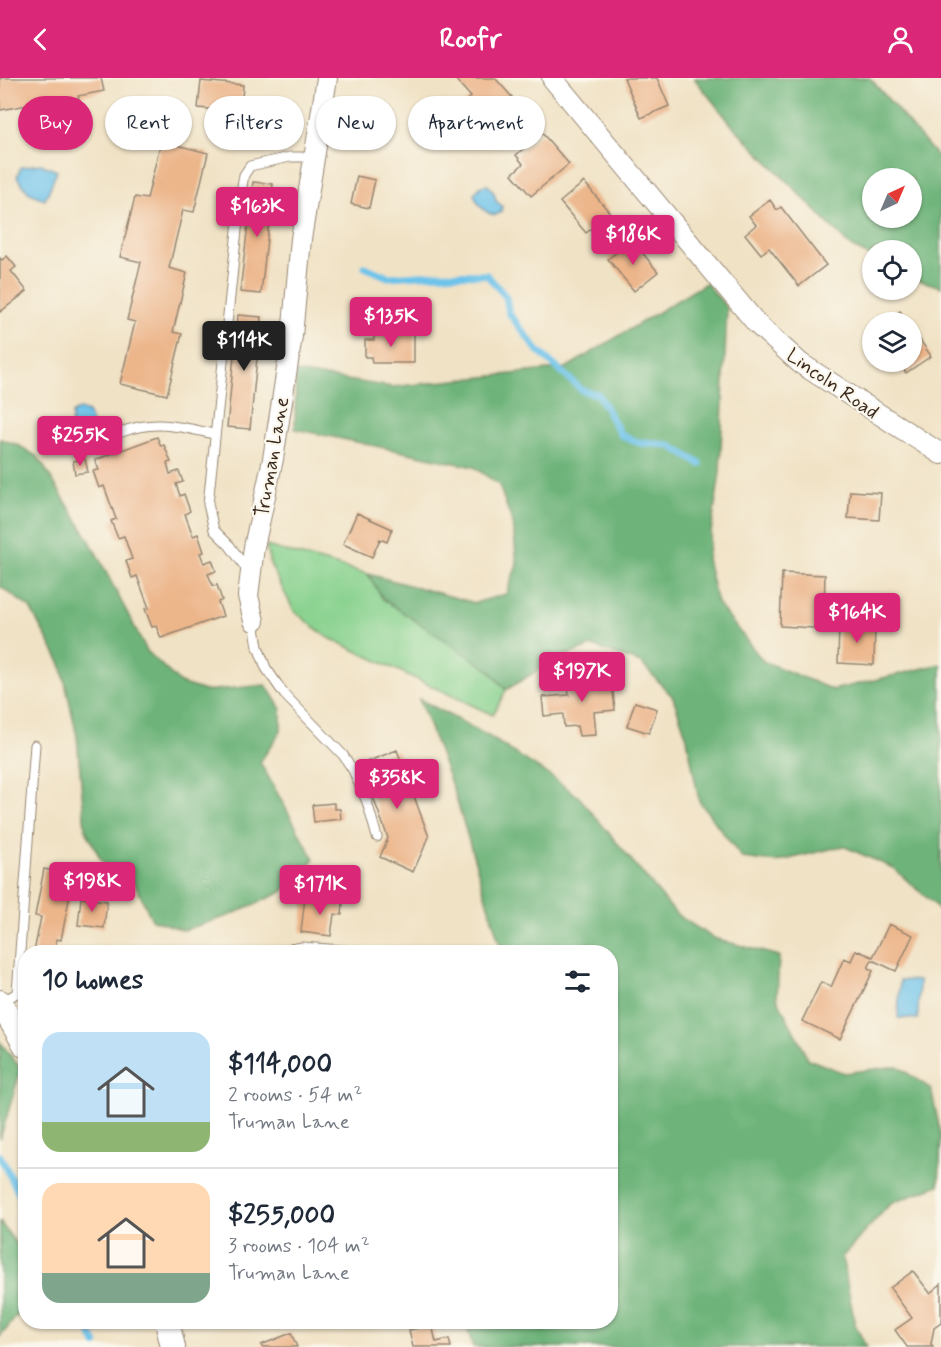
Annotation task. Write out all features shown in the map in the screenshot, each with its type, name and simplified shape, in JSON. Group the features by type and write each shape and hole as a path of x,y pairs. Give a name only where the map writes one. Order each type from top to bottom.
{"street":[{"name":"Truman Lane","path":"254,621 248,596 254,546 273,459 292,336 301,239 327,78"},
{"name":"Lincoln Road","path":"552,78 757,324 800,363 941,454"},
{"path":"6,1000 18,1028"},
{"path":"169,1329 173,1347"}],"lane":[{"path":"251,575 230,546 214,530 208,504 244,176 250,166 290,157 314,158"},
{"path":"122,432 138,426 163,424 214,434"},
{"path":"254,621 258,647 266,668 284,694 343,755 353,770 367,802 377,837"},
{"path":"6,1000 35,745"}],"green space":[{"path":"694,78 870,78 941,161 941,287 922,281 922,240 862,240 862,253 849,245 731,124"},
{"path":"706,283 727,308 720,473 707,559 717,603 763,661 833,690 941,664 941,914 935,905 893,868 843,846 776,862 742,858 699,801 687,738 673,697 641,663 592,646 556,659 506,690 489,670 383,599 368,574 475,603 506,594 517,565 513,524 499,485 474,467 295,429 296,372 392,387 566,368"},
{"path":"0,439 18,445 38,457 89,539 147,651 180,683 205,691 266,685 281,709 281,731 260,762 314,859 282,892 228,916 184,930 152,920 135,884 102,862 85,828 77,736 61,664 30,608 0,586"},
{"path":"266,546 368,574 383,599 489,670 506,690 493,715 327,637 294,611 270,564"},
{"path":"419,699 488,736 579,797 677,915 713,938 779,956 777,998 808,1059 844,1073 897,1066 931,1089 941,1135 939,1185 890,1204 842,1257 855,1324 866,1347 473,1347 467,1329 618,1329 618,945 500,945 454,791"},
{"path":"0,1042 18,1065 18,1079 0,1139"},
{"path":"0,1222 18,1246 18,1315 0,1337"}],"water":[{"path":"41,164 57,171 45,200 28,192 17,177 21,167"},
{"path":"488,185 496,201 502,206 501,212 496,215 482,208 474,194 481,186"},
{"path":"79,409 88,412 92,423 81,445 72,447 67,445 64,435 71,427 72,414"},
{"path":"900,980 919,981 918,1019 898,1018"}],"building":[{"path":"0,78 101,78 104,91 78,96 18,96 18,107 0,110"},
{"path":"459,78 495,78 511,96 470,96 456,80"},
{"path":"624,78 657,78 669,106 641,118"},
{"path":"201,81 243,85 242,96 204,96 204,109 198,108"},
{"path":"545,136 569,164 531,196 512,174 523,164 516,155 522,150 545,150"},
{"path":"192,149 208,153 194,212 183,210 169,268 187,273 173,332 182,334 167,395 120,384 135,322 127,320 141,262 120,257 135,197 147,199 159,150"},
{"path":"357,176 375,180 369,208 351,204"},
{"path":"253,182 273,184 261,294 240,292"},
{"path":"584,182 610,213 586,233 560,202"},
{"path":"770,200 777,210 781,207 826,265 799,286 769,248 761,254 745,234 756,225 749,216"},
{"path":"632,240 658,272 634,291 608,259"},
{"path":"7,256 16,267 11,271 27,291 0,312 0,258 2,260"},
{"path":"238,315 261,317 250,429 227,427"},
{"path":"374,332 414,332 414,363 372,363 371,357 365,357 365,340 374,340"},
{"path":"922,343 931,356 922,362"},
{"path":"157,437 161,446 164,445 171,462 167,463 170,474 179,471 183,482 176,484 180,496 184,494 190,511 185,514 193,536 198,534 204,552 200,553 204,563 212,560 216,571 208,574 213,586 217,585 222,600 218,602 223,616 161,638 156,626 152,627 145,609 149,608 137,576 132,578 126,561 132,559 124,536 118,538 111,521 116,519 104,486 99,488 93,471 99,470 95,460"},
{"path":"85,459 88,472 75,474 73,461"},
{"path":"850,491 881,493 879,520 848,518"},
{"path":"357,513 392,529 387,542 380,539 372,557 343,544"},
{"path":"782,573 825,575 824,611 832,612 831,629 780,626"},
{"path":"839,624 875,625 874,665 838,663"},
{"path":"611,674 615,710 594,712 596,735 579,736 577,726 564,727 563,714 544,716 542,697 569,695 567,679"},
{"path":"635,702 657,709 649,733 627,726"},
{"path":"397,750 429,837 413,872 380,857 388,838 361,764"},
{"path":"334,803 334,809 340,809 341,819 314,822 312,805"},
{"path":"44,869 74,875 61,940 57,939 56,945 35,945 41,917 35,916"},
{"path":"305,897 343,902 342,915 334,914 331,936 301,932"},
{"path":"81,898 107,901 104,928 78,925"},
{"path":"889,924 913,935 896,971 872,960 868,968 873,971 840,1039 802,1021 821,982 831,987 844,958 851,961 856,950 873,957"},
{"path":"913,1271 930,1293 941,1284 941,1323 934,1328 931,1344 933,1347 907,1347 895,1330 912,1318 890,1288"},
{"path":"433,1329 436,1342 449,1339 451,1347 413,1347 409,1330"},
{"path":"291,1333 297,1347 262,1347 261,1345"}],"waterway":[{"path":"365,267 388,277 436,274 487,275 506,297 509,313 537,350 583,391 598,394 621,435 640,443 669,445 700,464"},
{"path":"0,1156 18,1192"},
{"path":"88,1329 96,1344"}]}
